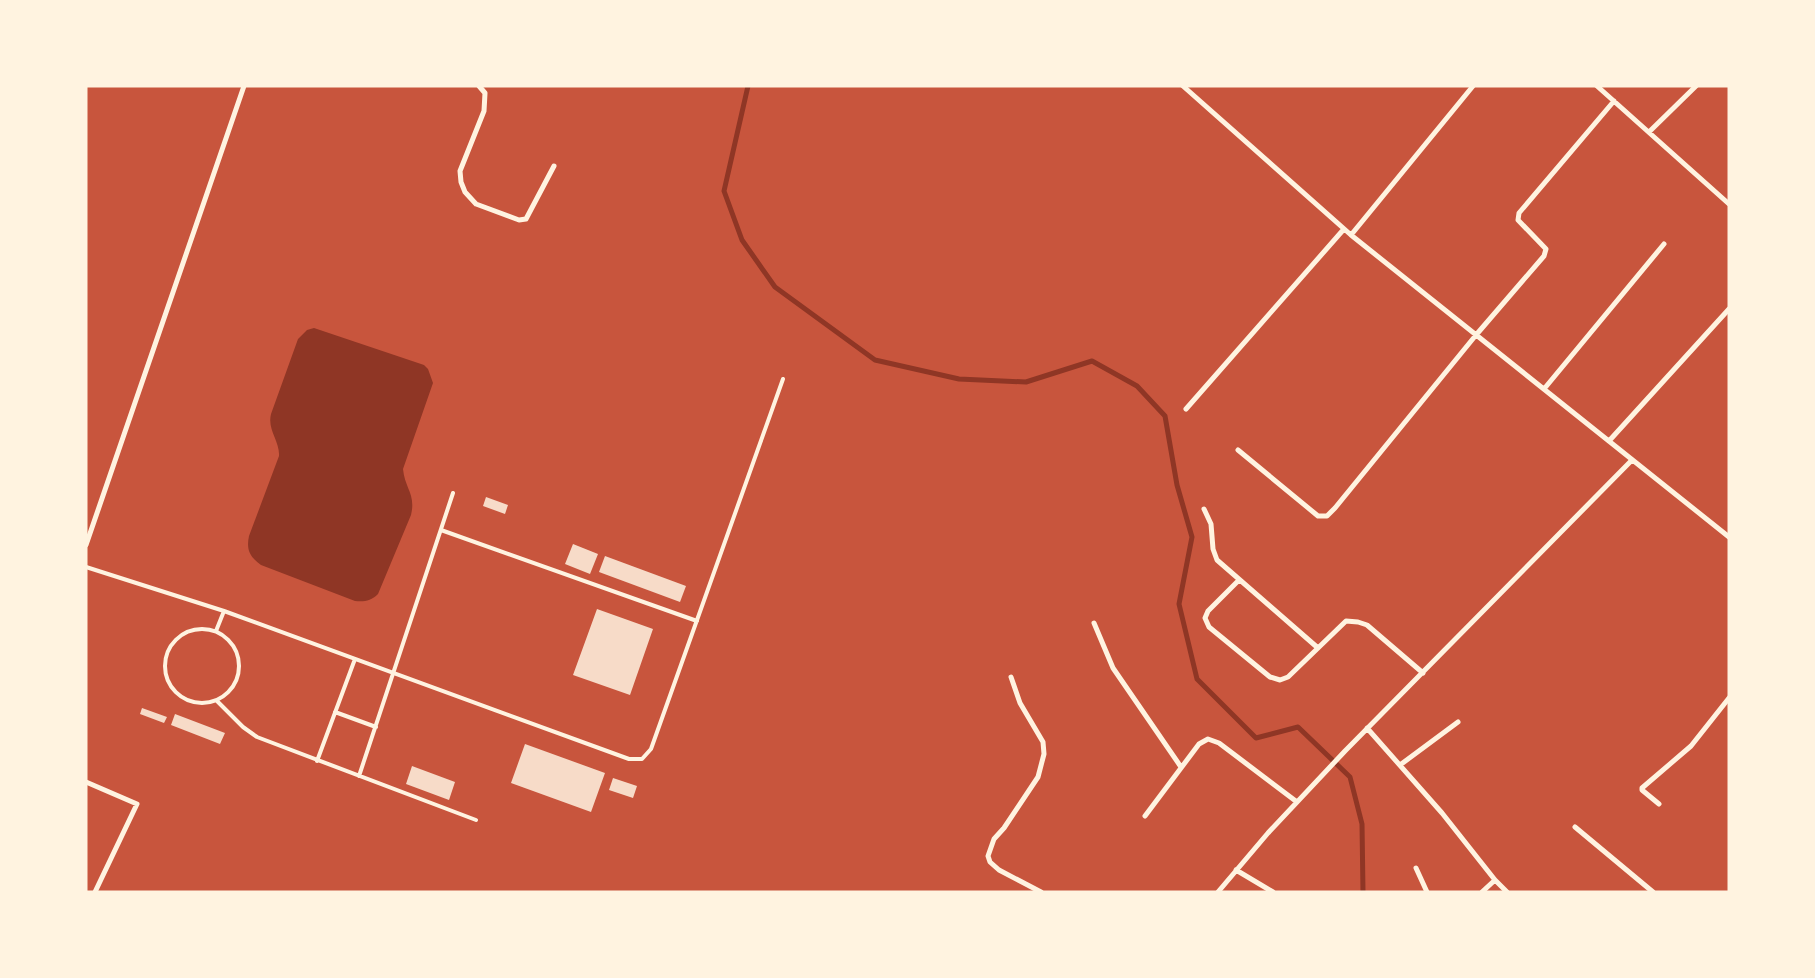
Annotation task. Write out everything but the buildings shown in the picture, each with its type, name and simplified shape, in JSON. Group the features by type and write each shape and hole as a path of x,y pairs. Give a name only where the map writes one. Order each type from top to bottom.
{"street":[{"path":"86,546 244,86"},
{"path":"478,86 485,93 484,111 460,171 461,182 466,192 476,204 519,220 526,219 554,166"},
{"path":"1183,86 1351,235 1729,537"},
{"path":"1351,235 1473,86"},
{"path":"1597,86 1729,204"},
{"path":"1649,132 1696,86"},
{"path":"1238,450 1318,516 1327,516 1476,334 1540,263 1546,249 1518,220 1519,213 1614,101"},
{"path":"1186,408 1344,229"},
{"path":"1544,389 1664,244"},
{"path":"1609,441 1729,309"},
{"path":"1218,892 1297,802 1367,728 1632,460"},
{"path":"1204,509 1211,524 1213,549 1218,560 1318,648"},
{"path":"1239,580 1208,611 1205,618 1209,627 1270,677 1280,680 1288,677 1346,622 1358,622 1367,625 1423,673"},
{"path":"1094,623 1113,668 1181,768"},
{"path":"1011,678 1020,703 1043,742 1044,754 1038,777 1004,828 994,839 988,856 990,862 999,870 1041,892"},
{"path":"1659,804 1642,788 1691,746 1729,698"},
{"path":"1400,765 1458,722"},
{"path":"1367,728 1442,813 1495,880 1507,892"},
{"path":"1145,816 1199,744 1208,739 1219,743 1297,802"},
{"path":"86,782 137,804 95,892"},
{"path":"1574,826 1653,892"},
{"path":"1416,868 1427,892"},
{"path":"1236,870 1273,892"},
{"path":"1482,892 1495,880"}],"lane":[{"path":"86,567 224,611 629,759 642,759 651,749 698,621 782,379"},
{"path":"359,776 453,492"},
{"path":"441,530 698,621"},
{"path":"216,631 224,611"},
{"path":"192,630 216,631 227,638 235,648 239,660 239,672 235,684 227,694 217,701 205,704 181,698 172,689 166,678 164,666 166,654 172,643 181,635 192,630"},
{"path":"317,761 355,659"},
{"path":"217,701 249,733 317,761 476,820"},
{"path":"335,712 376,727"}],"shaded area":[{"path":"314,328 424,365 428,369 433,383 403,469 411,496 411,515 378,594 370,600 355,601 261,565 252,556 248,545 249,536 279,456 278,445 270,420 271,414 298,339 307,330"}],"waterway":[{"path":"748,86 724,191 742,240 775,287 875,360 959,379 1026,382 1092,361 1137,386 1165,416 1177,485 1192,537 1179,604 1197,679 1256,738 1298,727 1350,777 1362,824 1363,892"}]}
